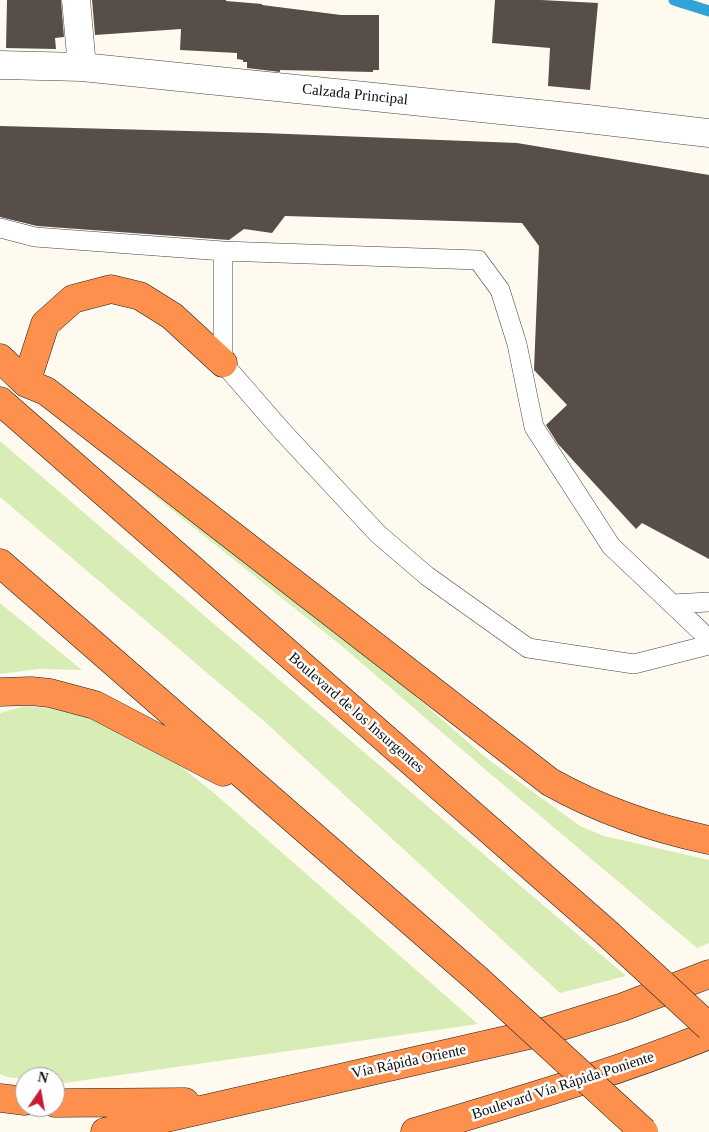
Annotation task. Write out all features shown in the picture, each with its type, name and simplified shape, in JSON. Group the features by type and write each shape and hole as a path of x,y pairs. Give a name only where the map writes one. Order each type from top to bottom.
{"highway":[{"path":"26,383 45,324 73,299 111,289 140,296 172,316 223,363"},
{"path":"0,358 26,383 46,391 550,782 588,802 638,822 663,830 709,840"},
{"name":"Boulevard de los Insurgentes","path":"0,401 607,933 709,1028"},
{"path":"0,563 477,979 630,1123 644,1132"},
{"path":"0,692 31,691 95,705 265,794"},
{"name":"Vía Rápida Oriente","path":"105,1132 546,1031 623,1007 709,974"},
{"name":"Boulevard Vía Rápida Poniente","path":"415,1132 657,1056 709,1035"},
{"path":"460,1132 546,1092"},
{"path":"0,1098 15,1100"},
{"path":"65,1103 237,1101"}],"street":[{"path":"76,0 82,67"},
{"name":"Calzada Principal","path":"0,65 82,67 588,119 709,134"}],"lane":[{"path":"0,228 35,237 223,251 478,260 500,290 517,344 534,427 611,546 709,639"},
{"path":"223,251 223,363 282,431 378,534 427,576 528,648 634,664 709,645"},
{"path":"672,604 709,602"}],"green space":[{"path":"0,441 626,976 560,993 265,722 0,497"},
{"path":"132,478 343,633 485,757 580,826 604,836 709,860 709,943 697,948 343,647"},
{"path":"0,603 82,670 38,669 0,674"},
{"path":"24,706 89,714 161,751 214,793 478,1024 65,1083 65,1067 15,1067 15,1078 0,1074 0,713"}],"building":[{"path":"7,0 61,0 64,37 55,38 56,49 6,48"},
{"path":"92,0 226,0 341,15 379,15 379,70 373,70 373,72 280,70 280,72 247,68 247,62 237,59 237,53 180,50 181,29 95,35"},
{"path":"495,0 598,3 590,90 548,86 550,48 492,43"},
{"path":"0,126 263,133 517,143 709,175 709,559 642,523 636,529 558,444 546,425 567,405 534,370 539,246 522,223 285,216 272,233 244,229 229,240 37,226 0,217"}],"waterway":[{"path":"674,0 709,11"}]}
